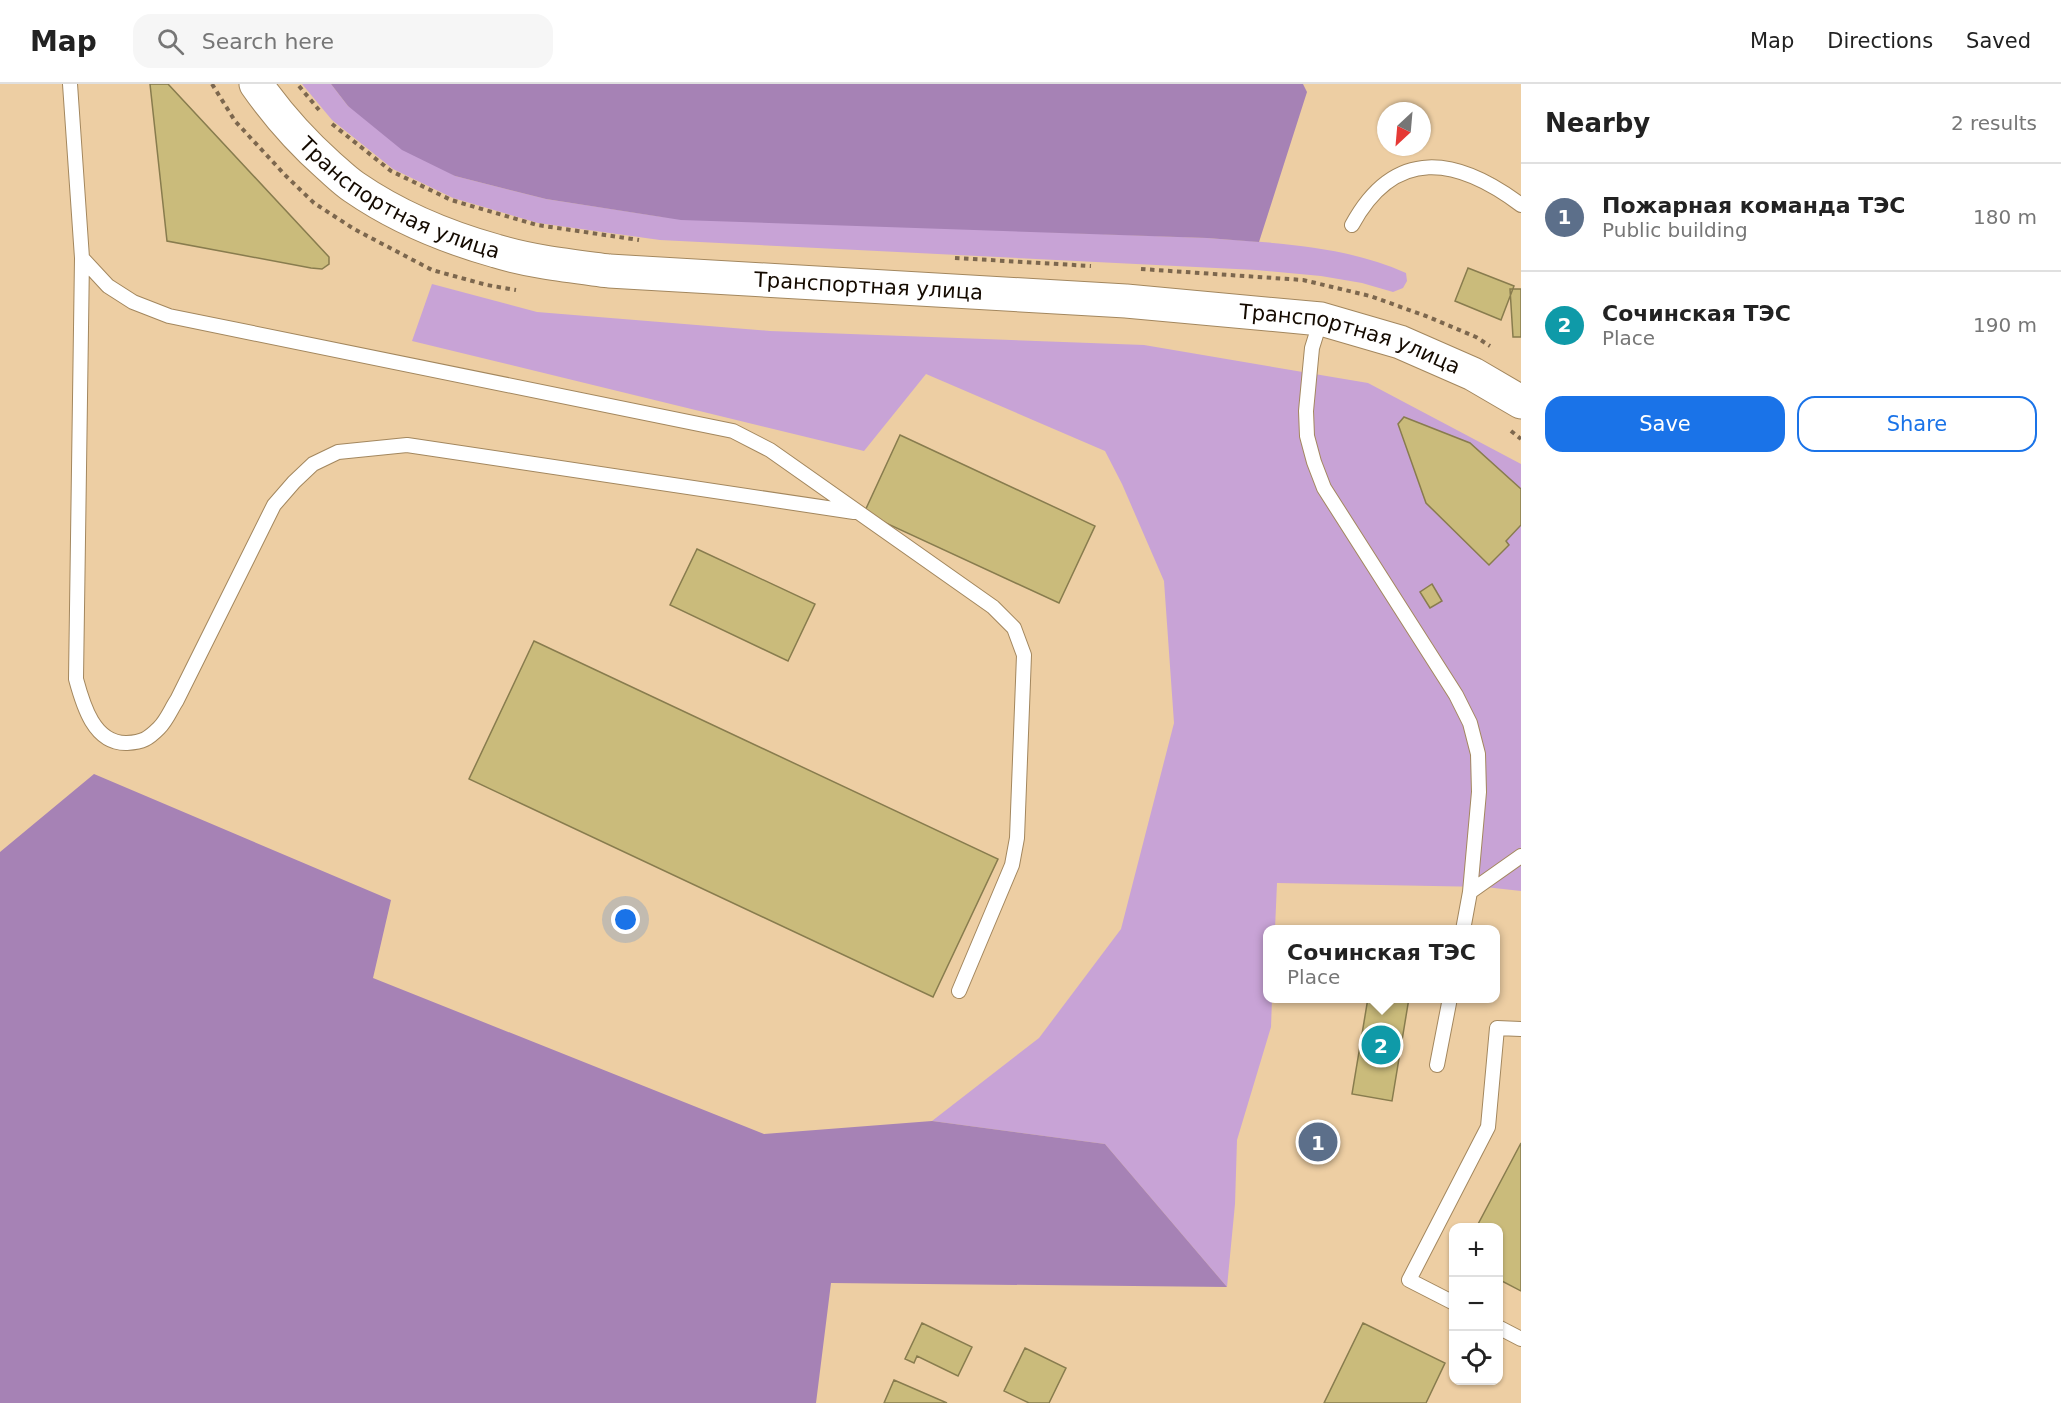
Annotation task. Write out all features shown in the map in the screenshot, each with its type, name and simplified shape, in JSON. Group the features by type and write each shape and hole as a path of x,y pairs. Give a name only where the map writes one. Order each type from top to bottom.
{"main road":[{"name":"Транспортная улица","path":"256,84 307,146 352,186 398,213 456,238 497,252 609,271 1126,301 1321,319 1400,342 1473,374 1521,402"}],"lane":[{"path":"70,84 82,258 76,679 83,705 96,730 117,743 143,742 161,727 177,700 274,505 313,464 338,452 407,445 859,513"},
{"path":"1352,225 1363,205 1379,188 1400,173 1424,166 1449,168 1480,180 1521,206"},
{"path":"82,258 108,286 133,302 169,316 733,431 770,450 993,607 1014,628 1024,655 1017,838 1012,866 959,991"},
{"path":"1321,319 1312,348 1306,411 1307,436 1324,488 1456,695 1470,723 1478,754 1479,792 1470,892 1464,925"},
{"path":"1470,892 1521,856"},
{"path":"1437,1065 1449,1003"},
{"path":"1449,1300 1409,1280 1488,1127 1497,1028 1521,1029"},
{"path":"1503,1330 1521,1339"}],"path":[{"path":"297,84 322,114"},
{"path":"328,121 391,171 451,200 537,225 641,240"},
{"path":"948,258 1102,267"},
{"path":"1137,269 1303,280 1370,296 1426,316 1476,337 1494,348"}],"shaded area":[{"path":"302,84 331,84 348,106 455,176 546,199 663,217 1207,238 1283,244 1358,256 1406,273 1407,281 1403,288 1393,292 1362,283 1321,276 1256,270 660,240 538,223 453,198 393,169 332,120"},
{"path":"331,84 1303,84 1307,92 1259,242 1207,238 681,220 546,199 455,176 402,150 348,106"},
{"path":"432,284 537,312 770,331 1144,345 1368,383 1521,464 1521,891 1485,887 1277,883 1275,925 1263,925 1263,1003 1272,1003 1271,1027 1237,1140 1235,1204 1227,1287 1105,1144 932,1121 1039,1038 1121,929 1174,723 1164,581 1122,484 1105,451 926,374 864,451 412,341"},
{"path":"94,774 391,900 373,978 764,1134 932,1121 1105,1144 1227,1287 831,1283 816,1403 0,1403 0,852"}],"building":[{"path":"150,84 168,84 329,257 329,264 322,269 311,268 167,241"},
{"path":"1468,268 1514,286 1501,320 1455,301"},
{"path":"1510,289 1521,289 1521,337 1513,337"},
{"path":"1404,417 1470,443 1521,489 1521,525 1506,541 1509,545 1489,565 1426,503 1398,424"},
{"path":"900,435 1095,526 1059,603 864,513"},
{"path":"697,549 815,604 788,661 670,605"},
{"path":"1432,584 1442,601 1430,608 1420,592"},
{"path":"534,641 998,859 933,997 469,779"},
{"path":"1367,1003 1408,1003 1392,1101 1352,1094"},
{"path":"1521,1143 1521,1291 1503,1282 1503,1223 1479,1223"},
{"path":"922,1323 972,1347 958,1376 917,1356 914,1363 905,1359"},
{"path":"1363,1323 1445,1363 1426,1403 1324,1403"},
{"path":"1025,1348 1066,1368 1049,1403 1029,1403 1004,1391"},
{"path":"894,1380 947,1403 884,1403"}],"place":[{"name":"Сочинская ТЭС","path":"1381,1045"},
{"name":"Пожарная команда ТЭС","path":"1318,1142"}]}
